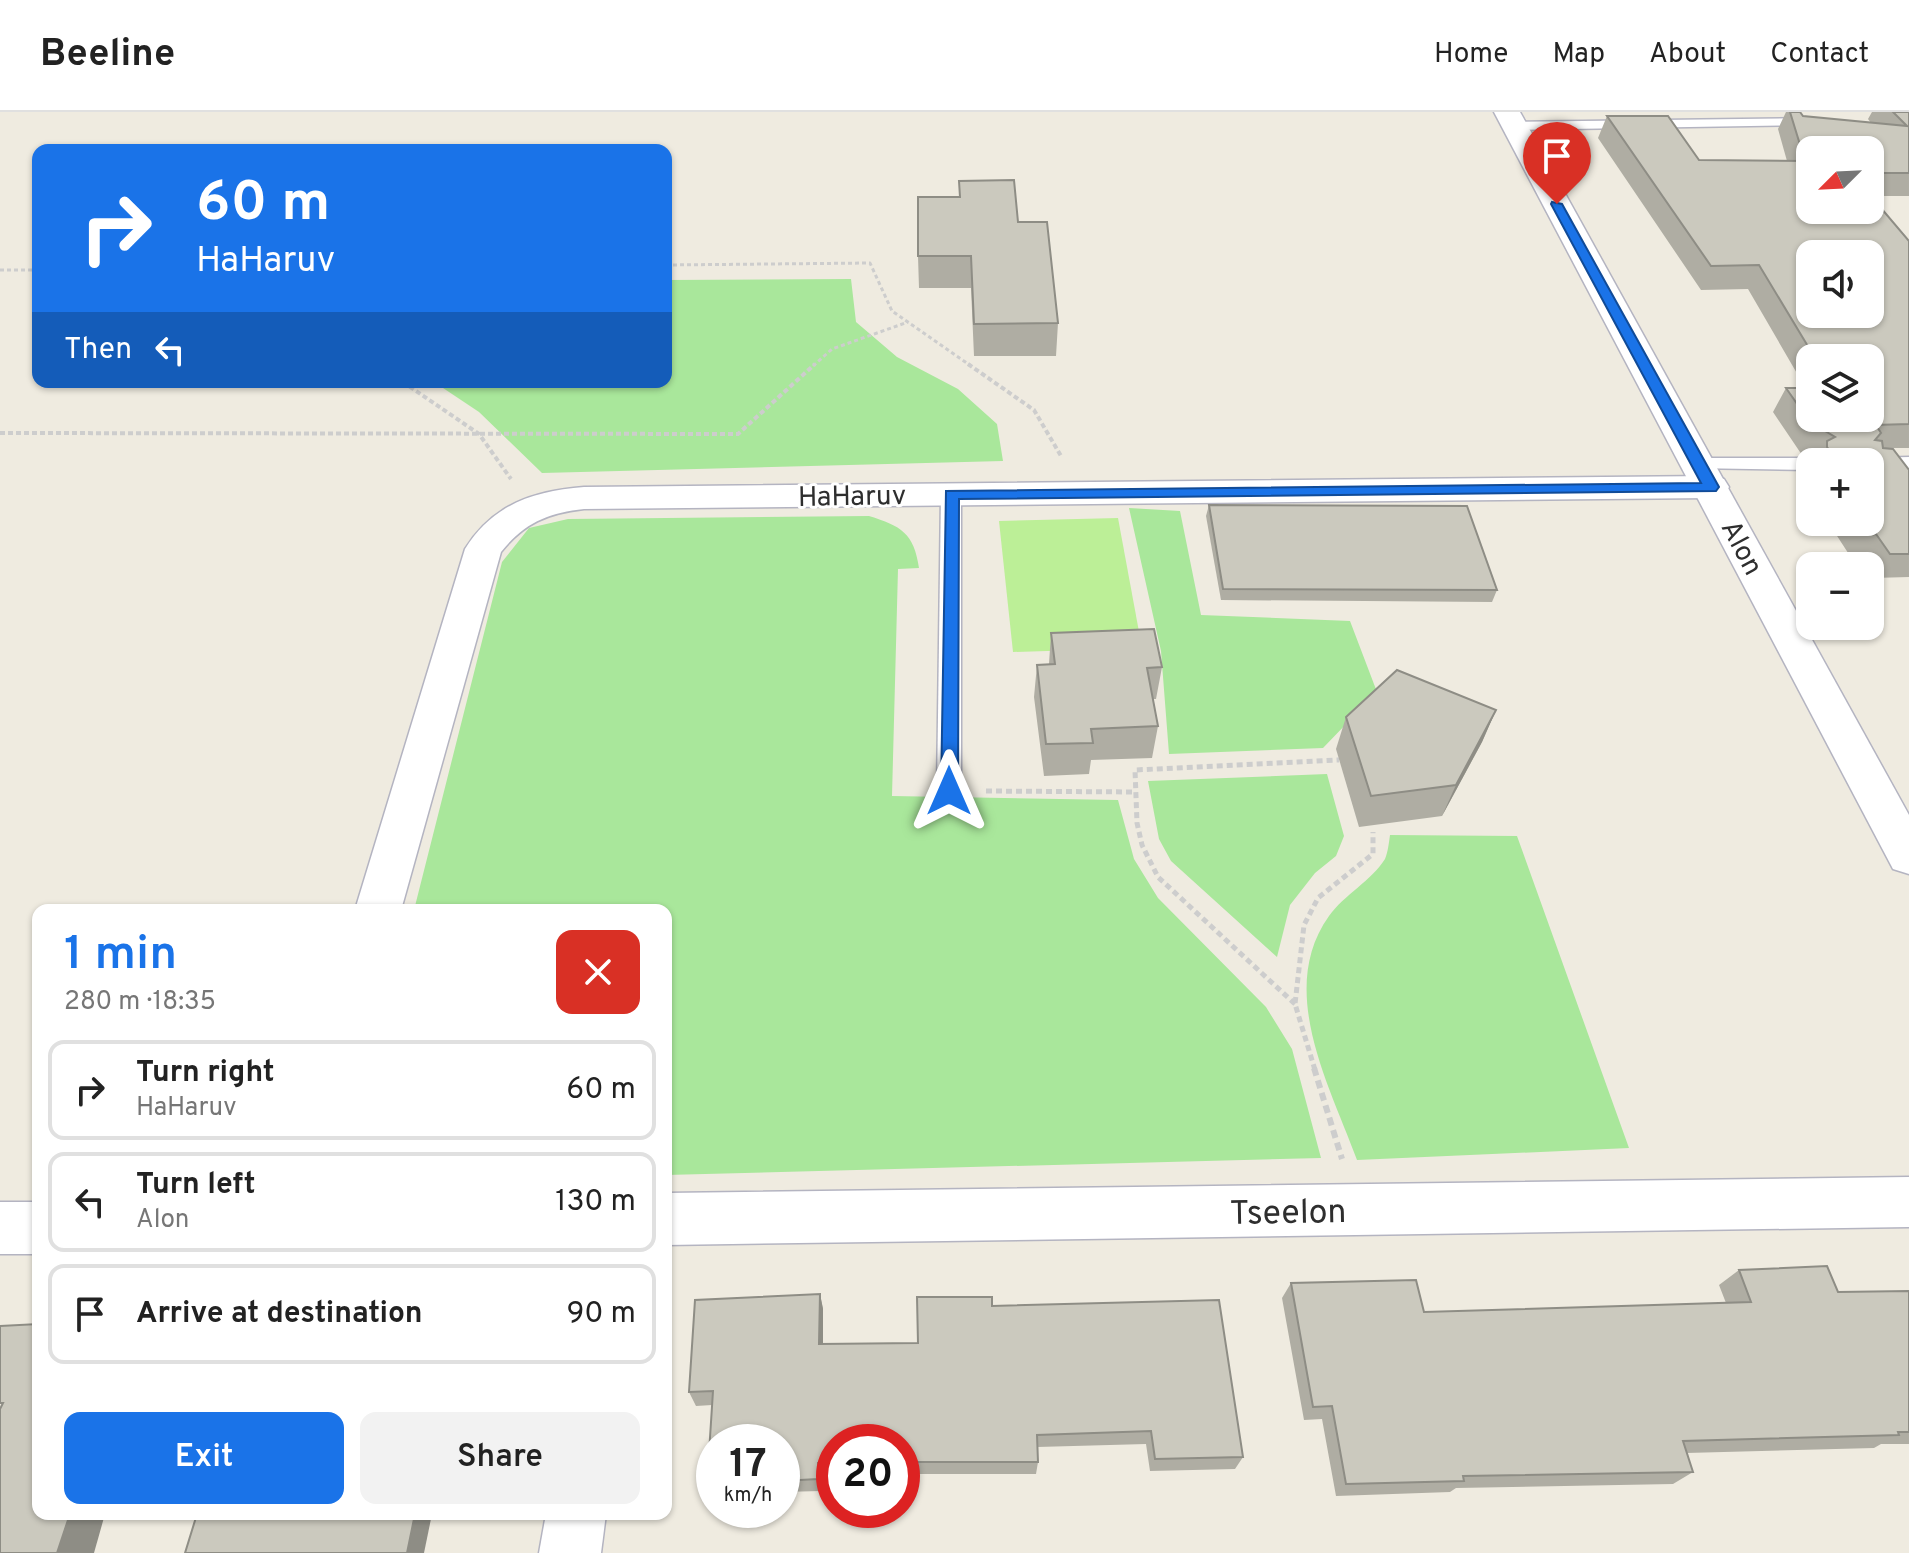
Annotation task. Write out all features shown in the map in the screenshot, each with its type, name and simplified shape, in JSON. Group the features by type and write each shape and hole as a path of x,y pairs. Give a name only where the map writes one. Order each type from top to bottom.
{"street":[{"name":"Alon","path":"1510,119 1909,856"},
{"name":"HaHaruv","path":"380,904 483,549 512,516 531,507 584,498 1080,493 1705,476"},
{"name":"Tseelon","path":"672,1219 1909,1202"},
{"path":"0,1228 32,1228"},
{"path":"570,1553 575,1520"}],"lane":[{"path":"1510,119 1827,122"},
{"path":"1884,464 1909,463"},
{"path":"1705,476 1796,466"},
{"path":"949,791 951,494"}],"path":[{"path":"672,265 870,263 892,311 1034,410 1053,439 1080,493"},
{"path":"0,270 32,270"},
{"path":"0,433 738,434 832,349 908,322"},
{"path":"412,388 479,434 531,507"},
{"path":"1295,1004 1158,877 1142,845 1137,823 1135,770 1339,760"},
{"path":"949,791 1137,792"},
{"path":"1357,1210 1295,1004 1304,925 1318,898 1373,854 1373,832"}],"green space":[{"path":"851,279 856,322 897,357 958,389 997,424 1003,461 542,473 479,412 443,388 672,388 672,280"},
{"path":"1129,508 1180,511 1201,615 1350,621 1377,692 1323,748 1169,754 1161,651"},
{"path":"869,516 890,523 904,533 914,547 919,568 898,569 892,796 1118,800 1134,859 1158,898 1266,1007 1292,1049 1321,1158 672,1175 672,904 416,904 502,562 529,528 568,519"},
{"path":"1118,518 1142,648 1013,652 999,521"},
{"path":"1327,774 1344,836 1336,856 1315,873 1290,905 1277,957 1171,861 1159,839 1148,781"},
{"path":"1390,835 1517,836 1629,1148 1357,1160 1313,1038 1307,1006 1307,975 1314,945 1329,916 1379,867 1385,859"}],"building":[{"path":"1790,112 1800,112 1803,116 1907,126 1893,112 1909,112 1909,173 1884,173 1884,136 1797,136"},
{"path":"1607,116 1668,116 1699,160 1796,161 1796,224 1884,224 1884,212 1909,241 1909,424 1884,425 1884,344 1807,344 1797,328 1884,328 1884,240 1796,240 1796,326 1759,265 1711,266"},
{"path":"1014,180 1018,222 1047,222 1058,323 974,324 971,256 918,256 918,197 960,197 959,181"},
{"path":"1786,388 1796,388 1796,402"},
{"path":"1827,432 1880,432 1875,440 1882,441 1883,448 1828,448 1827,441 1835,437"},
{"path":"1884,448 1893,449 1909,470 1909,554 1890,554 1877,536 1884,536"},
{"path":"1209,505 1467,506 1497,590 1223,589"},
{"path":"1154,629 1162,667 1147,668 1158,726 1091,729 1093,743 1046,744 1037,665 1055,664 1051,633"},
{"path":"1397,670 1496,710 1456,785 1371,796 1346,717"},
{"path":"1827,1266 1838,1292 1909,1291 1909,1432 1898,1432 1899,1435 1683,1441 1693,1472 1463,1476 1464,1481 1346,1484 1332,1406 1313,1407 1291,1283 1416,1280 1424,1312 1751,1302 1739,1270"},
{"path":"820,1294 819,1344 918,1343 917,1297 992,1297 992,1306 1219,1300 1243,1457 1155,1459 1151,1431 1037,1435 1038,1462 920,1462 920,1424 816,1424 816,1479 800,1480 800,1424 711,1424 713,1391 689,1392 695,1300"},
{"path":"32,1324 32,1520 68,1520 57,1553 0,1553 0,1409 3,1403 0,1403 0,1326"},
{"path":"195,1520 414,1520 407,1553 185,1553"}],"route":[{"path":"949,791 951,494 1711,487 1557,204"}]}
